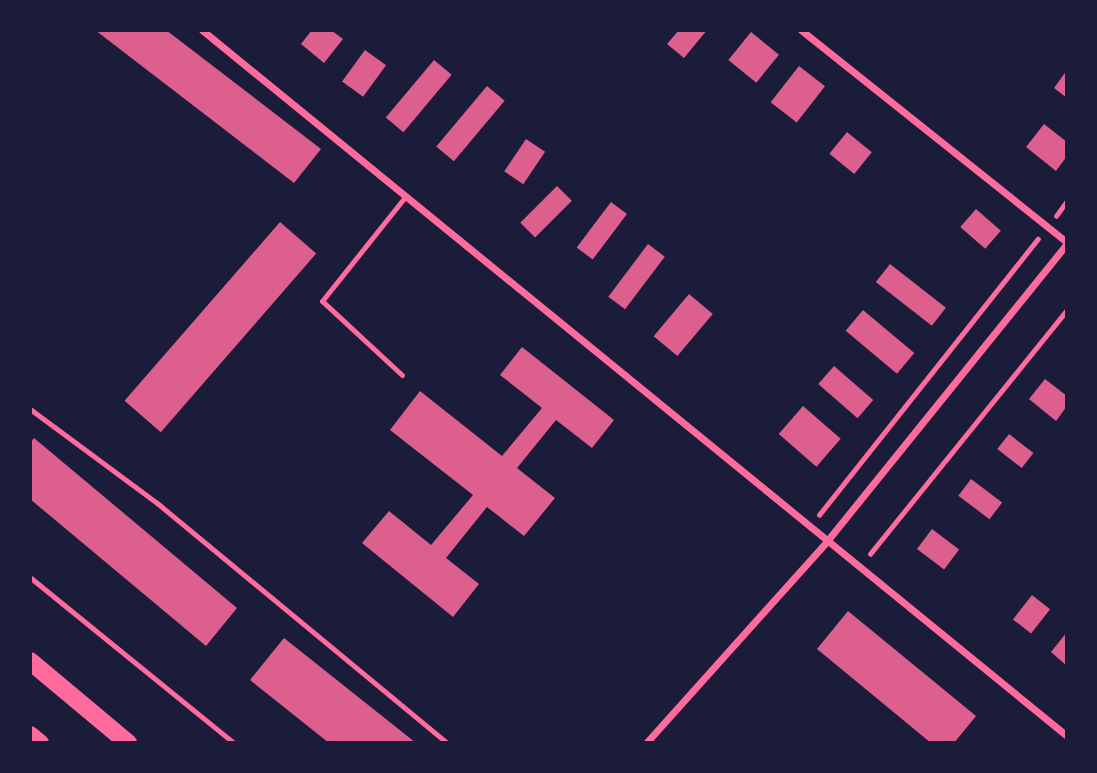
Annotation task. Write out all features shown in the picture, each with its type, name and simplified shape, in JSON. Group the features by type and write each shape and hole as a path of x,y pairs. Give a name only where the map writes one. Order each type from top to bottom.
{"main road":[{"path":"30,661 128,743"},
{"path":"30,735 40,743"}],"street":[{"path":"202,30 1067,736"},
{"path":"646,743 827,541 1067,243 801,30"}],"lane":[{"path":"402,375 322,302 405,197"},
{"path":"30,409 157,503 447,743"}],"path":[{"path":"810,527 1048,226"},
{"path":"859,567 1067,310"},
{"path":"30,577 234,743"}],"building":[{"path":"95,30 166,30 321,149 294,183"},
{"path":"312,30 331,30 343,39 324,63 301,44"},
{"path":"679,30 707,30 684,58 667,44"},
{"path":"751,32 779,55 756,83 728,60"},
{"path":"365,50 386,65 363,97 342,82"},
{"path":"434,60 452,75 403,132 386,117"},
{"path":"799,66 825,86 797,123 771,102"},
{"path":"1067,70 1067,98 1054,88"},
{"path":"487,86 505,101 454,161 436,147"},
{"path":"1044,124 1067,142 1067,156 1056,171 1026,147"},
{"path":"847,132 872,152 854,174 829,154"},
{"path":"526,139 545,152 523,184 504,171"},
{"path":"557,186 572,201 535,238 520,223"},
{"path":"611,202 627,214 593,260 577,248"},
{"path":"976,209 1001,231 985,249 960,227"},
{"path":"280,222 316,253 161,432 125,401"},
{"path":"648,244 665,257 625,309 608,297"},
{"path":"890,264 946,308 932,326 876,282"},
{"path":"689,294 713,314 677,356 654,336"},
{"path":"863,310 914,353 897,374 846,331"},
{"path":"522,347 614,420 592,448 556,420 517,468 555,498 524,536 487,507 446,558 479,584 453,617 362,543 389,511 431,545 473,495 390,430 420,391 502,456 542,408 500,375"},
{"path":"834,366 873,400 857,418 818,384"},
{"path":"1045,379 1067,396 1067,406 1056,421 1029,399"},
{"path":"803,406 841,439 816,467 779,434"},
{"path":"1009,434 1033,453 1022,468 997,449"},
{"path":"34,438 237,608 206,646 30,499 30,443"},
{"path":"971,479 1002,502 990,519 958,496"},
{"path":"932,529 959,549 944,569 917,549"},
{"path":"1032,595 1050,609 1031,634 1013,619"},
{"path":"848,611 976,716 954,743 931,743 817,649"},
{"path":"1067,632 1067,666 1051,652"},
{"path":"284,638 416,743 329,743 250,680"}]}
